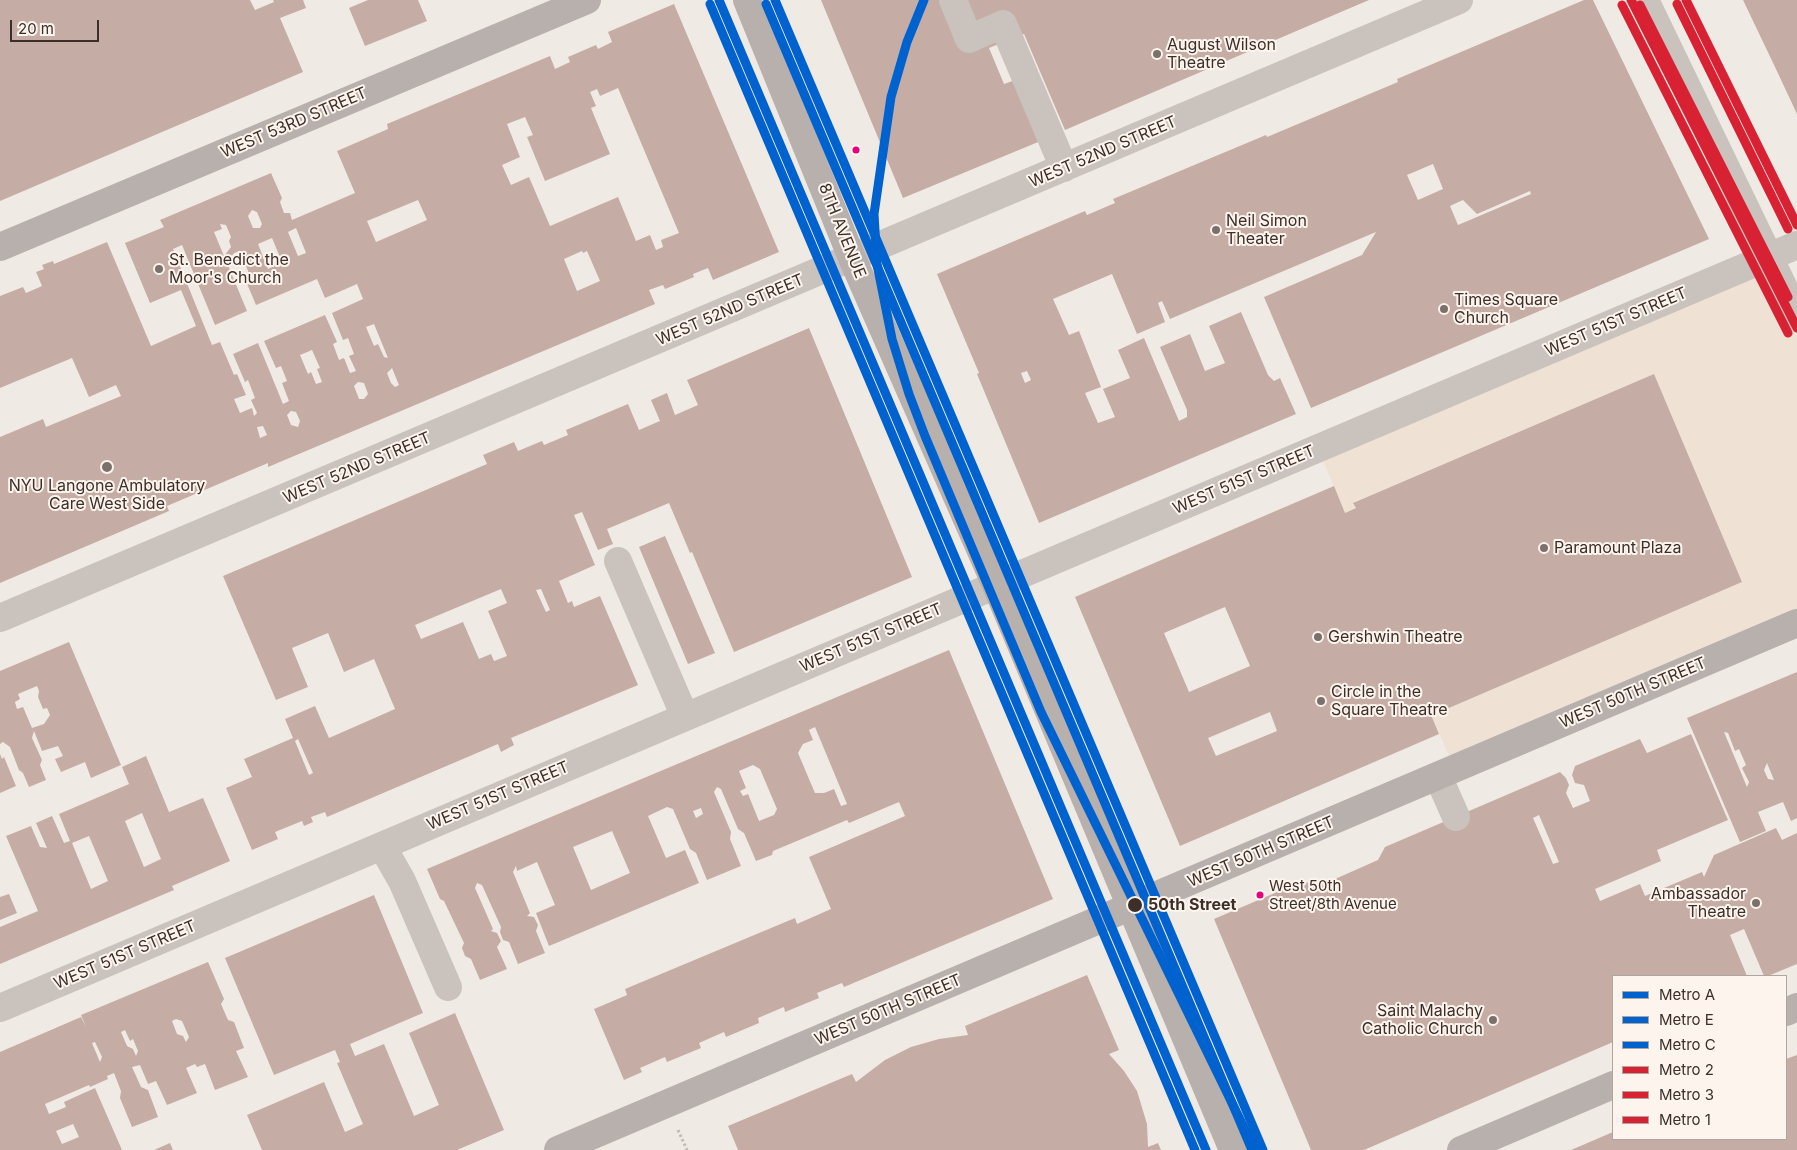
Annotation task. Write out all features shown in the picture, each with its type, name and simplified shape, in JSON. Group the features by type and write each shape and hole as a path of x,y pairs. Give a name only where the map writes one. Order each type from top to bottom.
{"main road":[{"name":"WEST 53RD STREET","path":"0,246 587,0"},
{"name":"8TH AVENUE","path":"747,0 852,258 996,585 1233,1150"},
{"name":"WEST 50TH STREET","path":"558,1150 1797,623"},
{"path":"1461,1150 1612,1085"}],"street":[{"path":"952,0 969,39 1003,24 1064,168"},
{"name":"WEST 52ND STREET","path":"0,618 1459,0"},
{"path":"1645,0 1797,315"},
{"name":"WEST 51ST STREET","path":"0,1008 1797,245"},
{"path":"618,562 685,717"},
{"path":"1438,776 1456,817"},
{"path":"382,846 402,881 448,987"}],"shaded area":[{"path":"1769,257 1797,315 1797,623 1455,769 1429,710 1440,705 1442,711 1742,582 1654,374 1354,502 1356,508 1345,513 1318,448"}],"building":[{"path":"0,0 250,0 255,10 274,2 273,0 303,0 306,8 280,18 303,72 0,201"},
{"path":"368,0 418,0 427,21 365,46 349,8"},
{"path":"821,0 1369,0 1065,130 1024,34 989,48 1004,84 1018,79 1043,140 903,198"},
{"path":"1584,0 1593,0 1709,239 1311,408 1264,297 1362,255 1376,232 1170,319 1162,301 1158,303 1165,322 1137,334 1112,274 1053,299 1069,335 1079,331 1101,387 1085,393 1098,423 1115,417 1103,389 1130,378 1118,350 1144,338 1179,421 1187,417 1187,410 1160,347 1190,334 1205,371 1225,363 1209,326 1241,312 1268,375 1274,381 1280,378 1296,414 1039,523 937,274 1085,211 1087,215 1115,203 1113,199 1398,82 1397,79","holes":["1433,164 1443,189 1418,200 1407,175","1530,191 1531,194 1458,225 1450,206 1463,200 1477,214","1027,371 1031,380 1025,383 1021,373"]},
{"path":"1743,0 1797,0 1797,114 1775,67"},
{"path":"674,4 779,252 713,280 708,268 693,274 694,277 665,289 663,285 649,290 655,304 268,467 268,463 167,506 169,511 0,583 0,437 43,419 46,427 121,396 116,385 89,397 72,358 0,388 0,296 23,287 26,293 42,286 36,272 44,269 42,265 53,261 54,264 107,242 151,346 196,326 181,290 150,303 125,243 164,227 160,220 271,173 282,198 280,202 284,213 290,213 292,220 355,193 337,151 388,129 387,124 550,56 555,69 570,62 568,57 596,45 598,49 612,42 608,32","holes":["618,88 679,233 661,240 663,247 656,250 650,235 636,241 618,197 550,226 529,177 511,185 502,165 520,157 507,124 525,117 533,135 527,137 545,181 610,154 591,108 596,106 590,92 597,89 600,96","418,200 427,220 376,242 367,221","252,210 257,212 262,224 260,228 253,228 248,216","220,224 226,225 231,237 229,241 231,247 224,256 214,232 222,229","296,228 306,253 298,256 288,232","272,238 282,262 268,269 258,244","182,245 215,325 247,311 227,263 234,253 240,251 250,276 245,279 256,305 317,279 325,298 357,284 363,299 332,313 343,340 348,338 354,354 349,356 356,371 350,373 344,358 339,360 333,344 337,342 325,315 264,341 276,368 281,366 287,381 282,383 289,401 283,404 258,343 233,354 245,382 248,380 255,398 251,400 257,413 254,416 252,408 240,413 234,399 246,395 237,374 234,375 220,342 212,345 173,249","582,251 583,253 587,251 600,281 577,291 564,259","374,324 388,358 384,357 378,344 374,346 366,327","312,350 320,368 317,369 322,382 316,384 311,372 308,374 300,355","392,368 399,385 395,387 387,373","358,382 364,383 368,394 364,399 359,399 354,386","291,411 296,412 300,421 298,427 291,425 287,415","263,426 267,435 260,438 257,427"]},
{"path":"809,328 912,577 734,652 669,503 607,529 613,544 598,550 582,512 574,515 595,565 559,581 568,603 572,601 574,607 600,596 638,685 511,738 514,745 501,752 498,744 327,817 325,812 311,817 313,822 304,826 302,821 275,832 278,839 252,850 226,788 252,777 244,759 293,738 285,719 315,706 329,738 395,709 374,659 344,672 328,633 292,648 308,687 276,700 223,576 487,464 483,455 514,442 518,451 542,441 544,445 568,435 566,430 628,404 639,430 660,421 651,400 667,393 675,415 698,405 687,380","holes":["501,589 507,603 488,611 507,656 494,661 491,654 479,659 463,622 421,639 415,625","541,589 550,610 546,612 536,590","298,739 313,773 309,775 295,741"]},
{"path":"1654,374 1742,582 1442,711 1440,705 1429,710 1439,734 1180,846 1075,597 1334,486 1345,513 1356,508 1353,503","holes":["1225,607 1250,666 1189,692 1164,633","1270,712 1277,731 1216,756 1208,738"]},
{"path":"665,536 715,653 688,664 639,547"},
{"path":"69,642 121,765 91,778 85,762 61,772 55,759 63,756 58,746 42,751 34,731 32,738 42,760 40,765 46,780 29,787 23,773 19,770 10,747 3,742 0,744 0,671","holes":["37,686 39,691 38,697 43,709 47,708 50,715 44,724 32,728 23,707 17,709 15,702 20,699 18,694"]},
{"path":"949,650 1053,899 844,987 842,983 817,993 819,998 785,1012 784,1007 758,1018 759,1023 726,1037 724,1032 699,1043 701,1048 667,1062 665,1057 640,1068 642,1072 624,1080 594,1009 627,995 625,989 795,918 797,924 831,909 809,857 905,816 899,802 849,823 847,820 773,851 772,855 756,861 744,833 738,829 721,789 717,787 714,792 731,832 730,839 741,866 707,880 696,853 690,849 673,809 667,807 648,816 666,858 685,850 699,883 549,946 536,913 555,905 537,862 517,871 516,866 513,872 530,913 527,916 534,917 538,925 536,931 545,953 518,964 509,942 503,940 500,932 501,927 482,885 477,883 475,888 493,929 491,931 497,933 501,941 497,947 507,969 480,980 471,959 465,956 462,948 464,943 444,901 440,899 427,869","holes":["815,727 847,804 841,806 834,789 824,793 815,793 798,753 803,744 813,740 809,730","753,765 760,769 777,809 774,815 759,821 748,794 743,796 740,791 746,788 739,771","701,808 703,814 696,818 693,811","612,831 630,873 591,890 573,847"]},
{"path":"1797,672 1797,818 1791,821 1783,802 1758,812 1766,831 1740,842 1687,718","holes":["1724,732 1728,733 1735,751 1739,749 1746,765 1742,768 1749,782 1747,787","1767,763 1774,780 1768,779 1764,770"]},
{"path":"1691,734 1728,820 1657,850 1661,861 1595,889 1600,901 1640,884 1645,896 1702,872 1704,877 1714,855 1776,828 1782,840 1797,833 1797,964 1770,975 1764,975 1744,929 1730,935 1747,975 1612,975 1612,1042 1364,1150 1311,1150 1214,919 1303,881 1317,887 1378,860 1385,847 1560,772 1566,778 1569,785 1566,793 1573,808 1590,801 1584,785 1575,783 1572,775 1575,766 1640,739 1647,753","holes":["1539,815 1559,862 1553,864 1533,818"]},
{"path":"0,754 2,759 4,757 16,786 0,793"},
{"path":"146,756 169,812 203,798 230,861 172,886 174,890 0,964 0,927 38,911 6,836 31,826 40,847 47,848 36,823 52,816 64,843 70,841 59,814 129,784 122,767","holes":["142,813 161,859 144,867 125,821","89,836 108,881 91,889 72,843"]},
{"path":"9,894 17,913 0,920 0,897"},
{"path":"374,895 423,1013 350,1044 355,1056 384,1044 414,1116 439,1105 409,1033 455,1013 504,1130 457,1150 262,1150 247,1115 324,1082 345,1132 363,1124 337,1063 340,1062 335,1050 274,1075 225,958"},
{"path":"208,962 224,999 221,1004 228,1020 234,1022 244,1048 236,1051 248,1077 215,1090 205,1064 197,1067 195,1064 186,1068 197,1093 167,1105 156,1081 148,1084 140,1065 132,1067 141,1087 148,1090 158,1117 132,1127 120,1098 121,1091 114,1073 107,1076 108,1079 45,1104 49,1114 66,1107 64,1102 95,1088 122,1150 0,1150 0,1052 81,1017 86,1027 81,1015","holes":["176,1019 182,1021 189,1037 186,1042 183,1036 177,1034 172,1021","125,1030 130,1041 133,1039 138,1051 136,1056 133,1049 127,1046 121,1032","95,1042 102,1057 100,1062 92,1043","73,1124 79,1137 62,1144 56,1131"]},
{"path":"1087,975 1119,1050 1109,1054 1124,1071 1137,1091 1147,1124 1148,1147 1158,1143 1161,1150 738,1150 728,1126 852,1074 856,1082 885,1060 911,1047 939,1039 968,1035 965,1026"},
{"path":"1797,1055 1797,1150 1571,1150 1612,1132 1612,1140 1787,1140 1787,1059"},
{"path":"170,1143 173,1150 154,1150"}],"metro line":[{"name":"A","path":"719,0 1206,1150"},
{"name":"A","path":"775,0 1263,1150"},
{"name":"E","path":"924,0 907,42 891,97 874,214 877,264 892,339 909,394 925,436 1041,712 1255,1150"},
{"name":"2","path":"1631,0 1797,328"},
{"name":"2","path":"1686,0 1797,225"},
{"name":"C","path":"710,4 1195,1150"},
{"name":"C","path":"766,4 1252,1150"},
{"name":"1","path":"1677,4 1788,229"},
{"name":"1","path":"1622,5 1788,333"},
{"name":"3","path":"1640,5 1788,297"}],"place":[{"name":"August Wilson Theatre","path":"1157,54"},
{"name":"Neil Simon Theater","path":"1216,230"},
{"name":"St. Benedict the Moor's Church","path":"159,269"},
{"name":"Times Square Church","path":"1444,309"},
{"name":"NYU Langone Ambulatory Care West Side","path":"107,467"},
{"name":"Paramount Plaza","path":"1544,548"},
{"name":"Gershwin Theatre","path":"1318,637"},
{"name":"Circle in the Square Theatre","path":"1321,701"},
{"name":"West 50th Street/8th Avenue","path":"1260,895"},
{"name":"Ambassador Theatre","path":"1756,903"},
{"name":"50th Street","path":"1135,905"},
{"name":"Saint Malachy Catholic Church","path":"1493,1020"}]}
